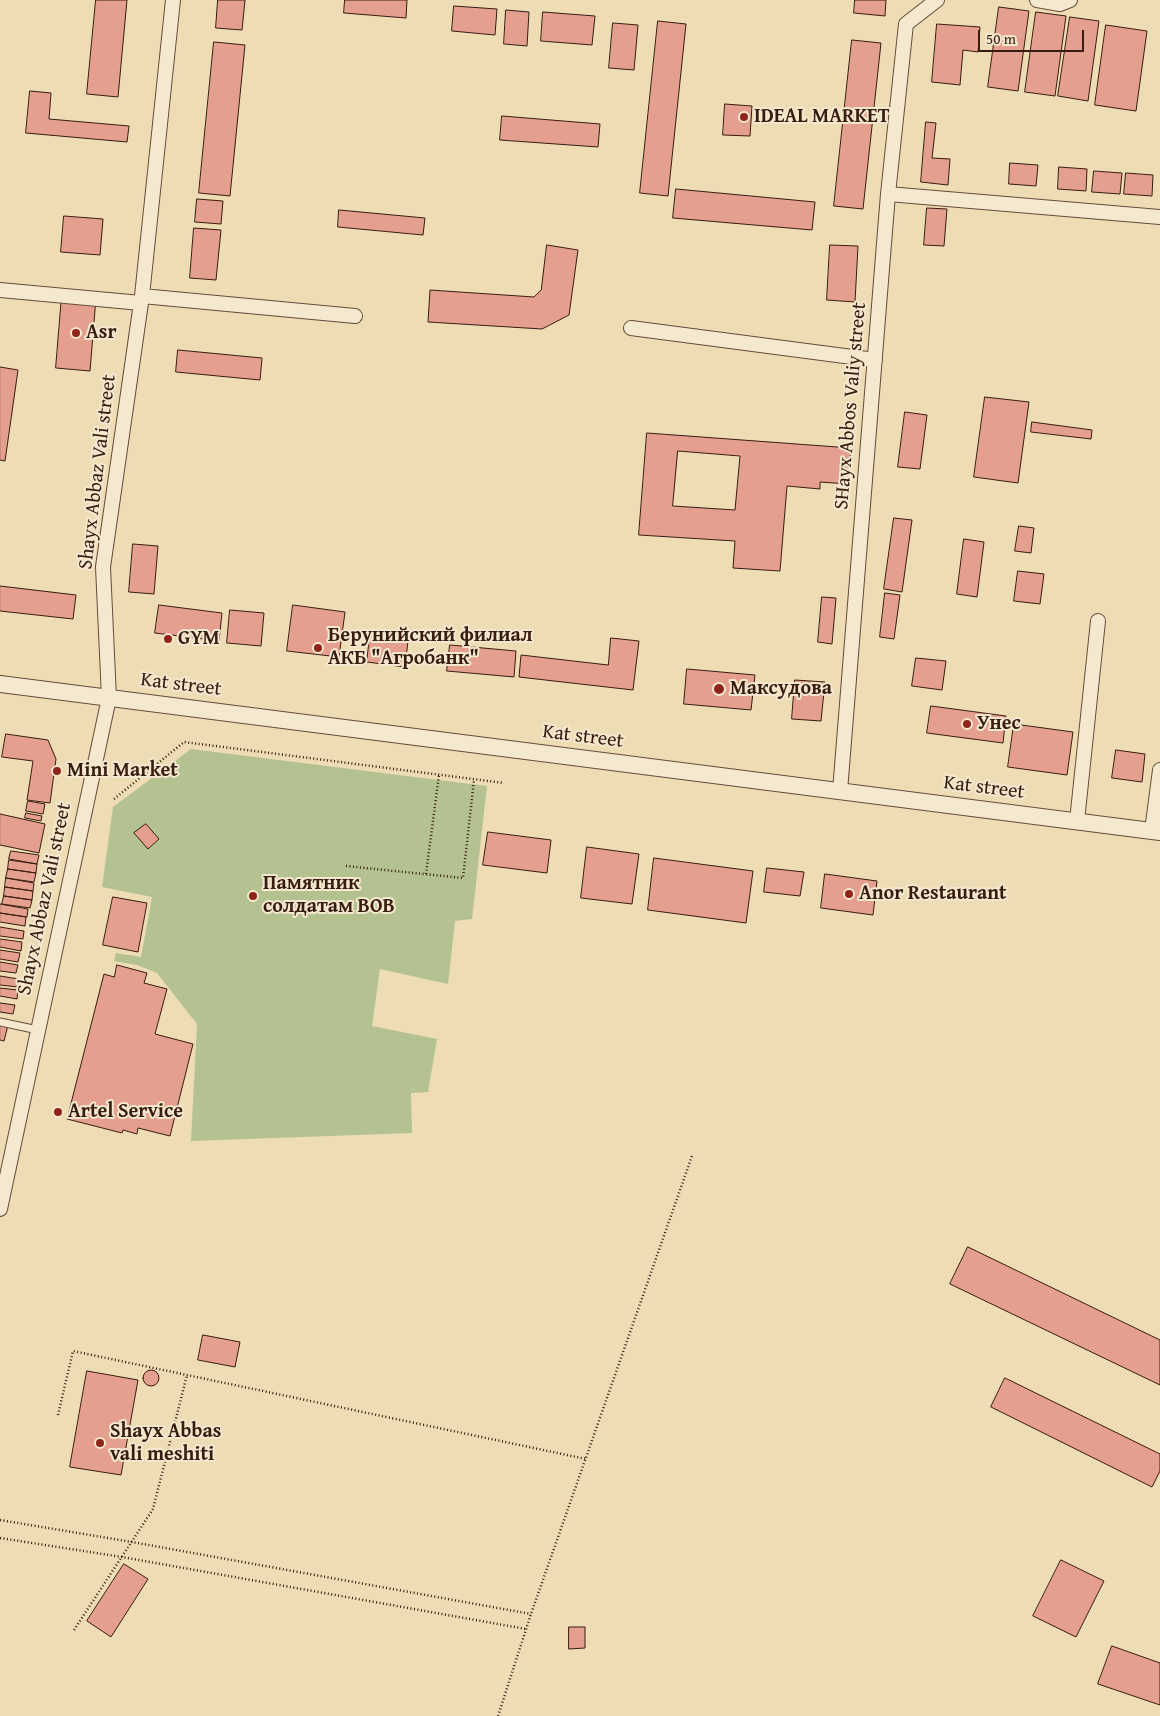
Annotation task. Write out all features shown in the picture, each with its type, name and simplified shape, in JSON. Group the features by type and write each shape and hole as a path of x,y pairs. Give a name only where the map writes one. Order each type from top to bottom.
{"street":[{"name":"Shayx Abbaz Vali street","path":"0,1209 108,698 103,567 142,299 173,0"},
{"name":"SHayx Abbos Valiy street","path":"840,791 888,194 906,24 938,0"},
{"path":"1037,0 1060,4 1070,0"},
{"path":"888,194 1160,217"},
{"path":"0,290 355,316"},
{"path":"630,328 875,360"},
{"path":"1077,821 1098,621"},
{"name":"Kat street","path":"0,684 1156,831"},
{"path":"1156,831 1160,770"}],"lane":[{"path":"0,1022 38,1030"}],"path":[{"path":"114,798 184,742 504,783"},
{"path":"426,874 439,775"},
{"path":"346,866 463,878 474,780"},
{"path":"498,1716 531,1614 692,1156"},
{"path":"58,1415 73,1351 586,1459"},
{"path":"74,1630 153,1509 187,1375"},
{"path":"0,1520 531,1614"},
{"path":"0,1538 122,1557 526,1629"}],"green space":[{"path":"191,749 487,786 472,919 455,921 448,984 380,969 372,1026 437,1039 428,1092 411,1093 412,1133 191,1141 197,1024 157,973 137,965 114,961 116,953 141,957 152,897 102,887 113,807"}],"building":[{"path":"96,0 127,0 118,97 87,94"},
{"path":"218,0 245,0 242,30 216,28"},
{"path":"345,0 407,0 406,18 344,13"},
{"path":"855,0 886,0 885,16 854,13"},
{"path":"454,6 497,9 495,35 452,31"},
{"path":"999,7 1029,11 1018,91 988,87"},
{"path":"506,10 529,12 527,46 504,44"},
{"path":"543,12 595,16 592,45 541,41"},
{"path":"1036,12 1066,16 1055,96 1025,92"},
{"path":"1070,17 1099,21 1088,101 1058,96"},
{"path":"658,21 686,24 668,196 640,193"},
{"path":"613,23 638,25 634,70 609,68"},
{"path":"937,24 980,27 978,52 963,50 960,85 932,82"},
{"path":"1106,25 1147,31 1136,111 1095,105"},
{"path":"852,40 881,43 863,209 834,206"},
{"path":"214,42 245,45 230,196 199,193"},
{"path":"30,91 51,93 49,119 129,126 127,142 26,133"},
{"path":"725,104 752,106 750,136 723,135"},
{"path":"502,116 600,124 598,147 500,140"},
{"path":"926,122 936,123 932,158 950,159 948,185 921,182"},
{"path":"1010,163 1038,165 1036,186 1009,184"},
{"path":"1059,167 1087,169 1086,191 1058,189"},
{"path":"1094,171 1122,173 1120,194 1092,192"},
{"path":"1126,173 1153,175 1152,196 1124,194"},
{"path":"676,189 815,202 812,230 673,218"},
{"path":"197,199 223,201 221,224 195,222"},
{"path":"927,208 947,209 944,246 924,245"},
{"path":"339,210 425,218 423,235 338,227"},
{"path":"64,216 103,219 100,255 61,252"},
{"path":"194,228 221,230 216,280 190,278"},
{"path":"547,245 578,250 569,315 542,329 428,322 430,290 534,297 541,290"},
{"path":"830,245 858,246 855,302 827,300"},
{"name":"Asr","path":"62,295 96,298 90,371 56,368"},
{"path":"178,350 262,358 260,380 176,372"},
{"path":"0,367 18,370 5,461 0,460"},
{"path":"985,397 1029,402 1018,483 974,477"},
{"path":"905,412 927,415 920,469 898,467"},
{"path":"1032,422 1092,430 1091,439 1031,432"},
{"path":"647,433 851,448 848,484 820,482 820,489 787,486 780,571 733,568 735,541 639,535","holes":["678,451 740,456 735,510 673,506"]},
{"path":"894,518 912,520 902,592 884,589"},
{"path":"1019,526 1034,528 1031,553 1015,551"},
{"path":"964,539 984,542 977,597 957,594"},
{"path":"133,544 158,546 154,594 129,592"},
{"path":"1018,571 1044,574 1040,604 1014,601"},
{"path":"0,586 76,595 73,619 0,611"},
{"path":"885,593 900,595 894,639 880,637"},
{"path":"822,597 836,598 832,644 818,642"},
{"path":"159,605 222,613 219,641 155,633"},
{"path":"293,605 345,612 339,657 287,651"},
{"path":"230,610 264,613 261,646 227,643"},
{"path":"370,636 408,641 405,667 367,662"},
{"path":"611,638 639,641 633,690 519,677 521,655 608,665"},
{"path":"450,645 516,651 514,677 447,671"},
{"path":"916,658 946,661 942,690 912,686"},
{"name":"Максудова","path":"687,669 755,675 751,710 684,704"},
{"path":"795,680 825,682 821,721 792,719"},
{"name":"Унес","path":"931,706 1006,716 1003,743 927,733"},
{"path":"1014,724 1073,732 1067,775 1008,767"},
{"path":"6,734 48,740 56,759 50,803 27,800 33,761 2,757"},
{"path":"1116,750 1145,754 1142,782 1112,778"},
{"path":"28,801 45,804 43,814 26,811"},
{"path":"26,813 42,816 41,821 25,818"},
{"path":"0,814 45,824 39,853 0,845"},
{"path":"146,824 159,839 148,849 134,833"},
{"path":"488,832 551,840 547,873 483,865"},
{"path":"587,847 639,854 632,904 581,898"},
{"path":"11,851 39,855 37,864 9,859"},
{"path":"654,858 753,871 746,923 648,910"},
{"path":"9,860 37,864 36,873 8,869"},
{"path":"767,868 804,872 800,896 764,892"},
{"path":"8,869 36,873 34,882 6,878"},
{"name":"Anor Restaurant","path":"825,874 877,881 873,915 821,908"},
{"path":"6,878 34,883 33,891 5,887"},
{"path":"5,887 33,891 32,900 4,896"},
{"path":"4,896 32,900 30,908 2,904"},
{"path":"113,897 147,903 138,952 103,945"},
{"path":"0,904 28,909 27,917 0,913"},
{"path":"0,913 26,917 25,926 0,922"},
{"path":"0,927 24,931 23,939 0,936"},
{"path":"0,939 22,942 21,951 0,947"},
{"path":"0,950 20,953 18,962 0,959"},
{"path":"0,962 18,965 16,973 0,971"},
{"path":"117,965 147,973 144,983 167,989 155,1034 193,1044 170,1136 138,1128 137,1134 123,1130 122,1133 67,1119 104,974 114,977"},
{"path":"0,976 19,979 18,987 0,985"},
{"path":"0,988 18,990 17,999 0,996"},
{"path":"0,1003 15,1005 13,1014 0,1012"},
{"path":"0,1023 8,1025 4,1041 0,1040"},
{"path":"968,1247 1160,1340 1160,1385 950,1284"},
{"path":"203,1335 240,1342 235,1367 198,1360"},
{"path":"151,1370 159,1378 151,1386 143,1378"},
{"name":"Shayx Abbas vali meshiti","path":"87,1371 138,1380 121,1475 70,1467"},
{"path":"1005,1378 1160,1454 1160,1471 1152,1487 991,1407"},
{"path":"1061,1560 1104,1581 1076,1637 1033,1616"},
{"path":"124,1564 148,1579 111,1637 87,1621"},
{"path":"569,1627 585,1627 585,1648 569,1649"},
{"path":"1112,1646 1160,1663 1160,1705 1098,1684"}],"place":[{"name":"IDEAL MARKET","path":"744,117"},
{"name":"Asr","path":"76,333"},
{"name":"GYM","path":"168,639"},
{"name":"Берунийский филиал АКБ \"Агробанк\"","path":"318,648"},
{"name":"Максудова","path":"719,689"},
{"name":"Унес","path":"967,724"},
{"name":"Mini Market","path":"57,771"},
{"name":"Anor Restaurant","path":"849,894"},
{"name":"Памятник солдатам ВОВ","path":"253,896"},
{"name":"Artel Service","path":"58,1112"},
{"name":"Shayx Abbas vali meshiti","path":"100,1443"}]}
